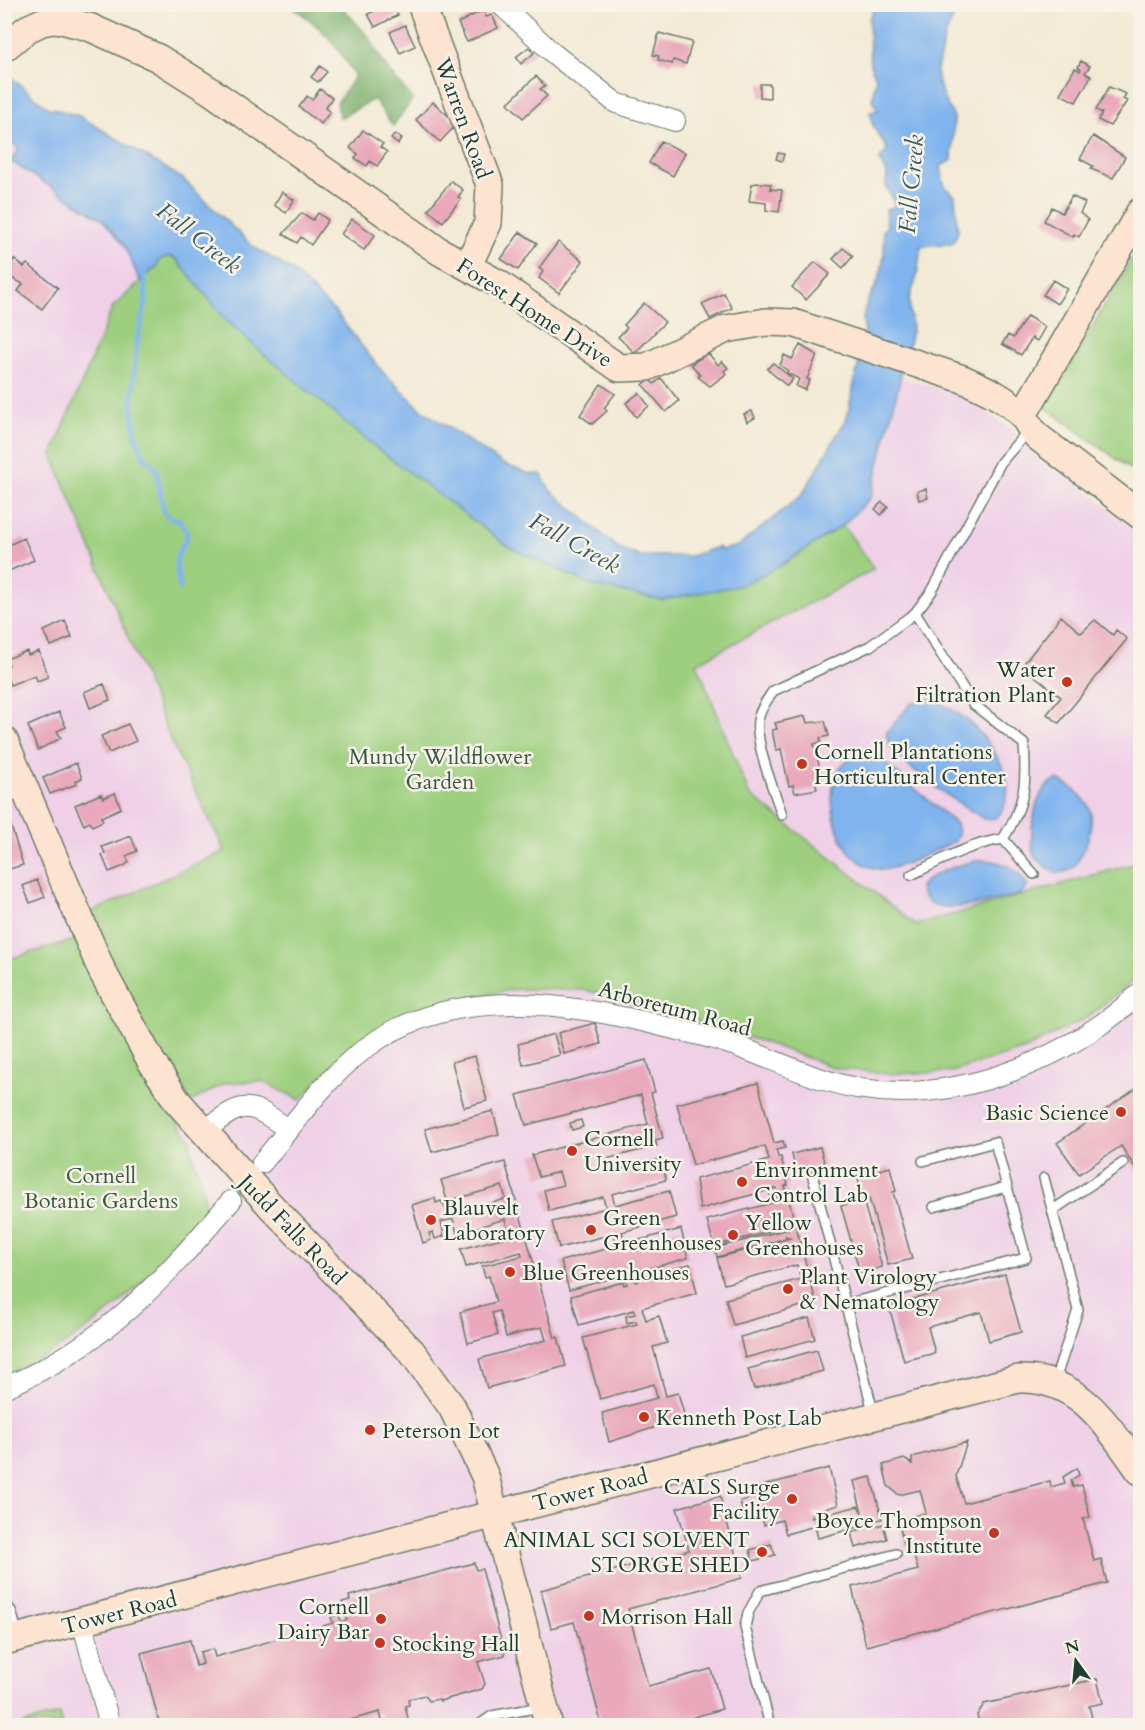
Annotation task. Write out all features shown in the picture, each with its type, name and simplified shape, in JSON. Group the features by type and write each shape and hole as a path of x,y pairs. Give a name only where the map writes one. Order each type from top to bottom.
{"street":[{"name":"Warren Road","path":"421,4 490,185 488,223 468,265"},
{"path":"500,4 554,54 616,103 675,121"},
{"name":"Forest Home Drive","path":"4,48 37,13 89,27 158,58 209,90 439,251 468,265 619,368 647,367 726,329 755,323 793,323 947,374 984,389 1140,515"},
{"path":"1026,422 1140,212"},
{"name":"Judd Falls Road","path":"4,741 14,789 122,1010 177,1101 431,1375 471,1441 495,1513 546,1716"},
{"name":"Arboretum Road","path":"262,1163 328,1081 362,1051 400,1027 421,1018 460,1010 539,1004 579,1008 724,1041 798,1072 834,1083 893,1091 967,1084 1039,1060 1083,1039 1118,1014 1140,993"},
{"path":"204,1132 231,1110 242,1107 263,1111 289,1130"},
{"path":"4,1388 54,1364 100,1335 142,1300 231,1201"},
{"name":"Tower Road","path":"12,1639 874,1414 1018,1379 1037,1379 1054,1383 1074,1393 1093,1408 1140,1471"},
{"path":"82,1622 110,1725"}],"lane":[{"path":"782,815 758,734 758,718 764,704 773,691 870,646 915,613 938,580 1001,462 1026,422"},
{"path":"915,613 972,704 1024,744 1027,779 1021,810 1003,840"},
{"path":"1003,840 1034,874"},
{"path":"911,875 951,854 988,842 1003,840"},
{"path":"846,1304 1026,1258 994,1142 923,1161"},
{"path":"1053,1210 1124,1163"},
{"path":"813,1177 874,1414"},
{"path":"1044,1178 1078,1310 1054,1383"},
{"path":"934,1207 1006,1186"},
{"path":"770,1725 745,1627 748,1613 760,1591 896,1554"},
{"path":"4,1602 11,1611 12,1639"},
{"path":"478,1725 492,1716 546,1716"}],"shaded area":[{"name":"Cornell University","path":"4,102 622,572 746,560 823,500 880,371 969,397 1140,533 1140,1725 5,1725"}],"green space":[{"path":"289,5 340,5 368,36 388,70 413,99 393,126 374,99 340,118 337,103 355,76 327,36"},
{"path":"1140,245 1140,476 1045,407"},
{"name":"Mundy Wildflower Garden","path":"169,256 176,259 227,321 379,450 594,586 783,564 843,525 874,569 697,663 749,794 916,925 1140,862 1140,971 1133,981 1088,1017 1025,1049 951,1072 890,1074 835,1068 763,1042 586,990 517,989 444,1002 392,1020 336,1061 300,1100 262,1081 225,1083 191,1102 143,1025 87,914 225,851 172,743 52,455 113,307 157,266 159,260"},
{"name":"Cornell Botanic Gardens","path":"74,940 157,1095 192,1141 190,1145 204,1195 204,1217 160,1265 114,1308 63,1345 5,1375 5,960"},
{"path":"60,1714 63,1725 19,1725"}],"water":[{"name":"Fall Creek","path":"876,5 960,5 945,35 936,73 943,97 954,117 952,160 941,166 944,185 955,196 958,232 953,243 921,246 917,276 909,300 912,331 871,497 843,525 783,564 742,585 662,600 594,586 509,547 379,450 261,352 227,321 176,259 169,256 159,260 157,266 140,281 124,245 102,219 10,161 19,150 5,134 5,73 50,109 79,116 182,178 251,245 294,272 336,313 380,369 421,409 503,464 530,474 541,474 550,490 617,547 638,556 691,556 717,547 722,550 738,546 802,495 847,418 865,332 864,312 883,264 883,231 887,226 886,210 896,206 886,187 887,173 879,160 888,150 873,126 870,112 878,110 872,100 876,78 870,64 869,19"},
{"path":"931,697 966,719 983,737 998,759 1007,783 1007,795 1004,806 997,817 984,819 943,792 910,767 889,743 887,732 911,704"},
{"path":"859,756 878,757 956,824 958,834 955,841 908,863 889,868 867,866 854,857 845,845 838,829 833,813 832,796 834,781 840,768 846,762"},
{"path":"1058,780 1074,790 1085,801 1091,820 1088,840 1080,858 1068,871 1055,873 1035,858 1032,826 1034,813 1043,791 1050,783"},
{"path":"981,860 1008,866 1019,874 1028,886 1021,894 963,906 947,907 934,904 924,898 920,886 933,876 957,866"}],"building":[{"path":"376,4 392,4 398,15 375,27 368,14 376,10"},
{"path":"483,10 486,17 492,15 498,28 467,42 458,23"},
{"path":"405,25 415,46 400,53 390,32"},
{"path":"659,33 692,42 686,64 673,60 672,64 658,60 659,56 653,55"},
{"path":"529,47 534,53 521,64 516,57"},
{"path":"1081,61 1090,66 1085,73 1091,76 1076,102 1060,94 1075,68 1080,71 1078,67"},
{"path":"320,66 327,72 318,82 311,77"},
{"path":"536,76 545,86 540,89 547,96 523,118 508,103"},
{"path":"760,84 770,84 770,98 760,97"},
{"path":"1109,87 1126,94 1123,99 1127,101 1110,126 1098,120 1102,113 1096,110"},
{"path":"320,89 332,98 325,108 330,112 321,124 299,107 307,96 312,100"},
{"path":"433,102 457,124 440,142 416,120"},
{"path":"363,130 383,144 380,147 387,152 377,166 370,161 367,166 355,158 358,154 350,148"},
{"path":"395,134 402,138 398,144 391,139"},
{"path":"1093,136 1125,157 1113,178 1091,169 1093,166 1080,159"},
{"path":"661,141 685,153 673,176 649,163"},
{"path":"778,153 784,154 782,161 776,159"},
{"path":"451,181 463,190 458,197 461,199 443,222 428,210"},
{"path":"752,184 771,184 770,189 782,190 779,212 766,210 766,203 749,201"},
{"path":"282,192 294,200 286,213 274,205"},
{"path":"1072,196 1085,203 1080,213 1088,220 1079,237 1074,234 1073,237 1044,221 1052,207 1062,213"},
{"path":"302,213 313,220 318,213 328,220 311,245 301,237 297,243 283,234"},
{"path":"352,219 375,235 364,250 341,234"},
{"path":"520,232 537,243 518,270 501,259"},
{"path":"558,242 583,261 559,293 539,278 543,271 539,268"},
{"path":"843,248 853,256 843,268 833,259"},
{"path":"14,259 24,267 27,264 58,288 42,309 18,291 23,284 4,274"},
{"path":"815,262 830,274 806,300 792,287"},
{"path":"1053,280 1067,289 1057,304 1043,295"},
{"path":"724,293 732,308 710,319 702,304"},
{"path":"644,303 665,322 635,353 618,337 627,328 624,325"},
{"path":"1027,316 1045,327 1037,341 1032,338 1021,355 1002,344 1008,335 1013,338"},
{"path":"800,345 817,355 805,390 796,386 799,379 787,373 788,371 780,365 784,355 792,359"},
{"path":"708,353 718,365 722,361 728,368 724,371 726,374 710,386 698,377 700,375 691,364"},
{"path":"773,363 793,379 787,386 767,369"},
{"path":"661,378 679,401 666,412 643,385 649,379 654,384"},
{"path":"601,384 615,394 604,408 607,411 592,424 580,415"},
{"path":"639,393 649,406 636,417 626,403"},
{"path":"752,411 755,418 747,422 744,414"},
{"path":"926,489 928,498 919,500 917,491"},
{"path":"882,502 888,507 881,515 875,509"},
{"path":"24,538 34,560 4,573 4,547"},
{"name":"Water Filtration Plant","path":"1061,616 1081,633 1095,620 1113,635 1116,630 1127,639 1059,723 1047,714 1061,697 1022,666"},
{"path":"65,621 72,637 51,646 44,631"},
{"path":"27,651 28,655 39,651 48,677 37,681 35,675 10,685 4,671 4,667 9,665 6,659"},
{"path":"104,684 110,700 90,708 84,692"},
{"path":"59,712 66,727 57,731 61,738 38,750 28,726"},
{"name":"Cornell Plantations Horticultural Center","path":"805,716 807,723 825,721 829,736 820,738 821,742 814,744 822,778 815,780 817,789 795,793 793,785 789,786 781,749 776,750 772,730 777,729 775,723"},
{"path":"128,724 136,741 109,753 101,736"},
{"path":"76,763 82,778 76,781 77,784 50,794 43,778"},
{"path":"115,793 121,808 101,817 103,821 92,826 90,822 84,825 75,805 101,794 103,798"},
{"path":"10,823 23,865 6,870 4,824"},
{"path":"131,836 137,851 126,856 129,862 124,866 109,872 102,855 105,853 102,847"},
{"path":"37,880 45,897 30,903 23,886"},
{"path":"595,1023 601,1044 564,1054 558,1033"},
{"path":"554,1034 560,1055 523,1065 518,1044"},
{"path":"475,1056 487,1101 464,1107 452,1062"},
{"name":"Green Greenhouses","path":"646,1060 655,1092 651,1093 663,1138 655,1140 657,1146 602,1160 606,1173 661,1159 666,1180 612,1194 615,1205 669,1191 676,1217 622,1232 625,1244 681,1229 688,1258 636,1272 635,1269 632,1270 635,1282 639,1281 638,1278 690,1264 697,1293 642,1308 646,1320 659,1316 667,1343 653,1347 666,1396 678,1393 686,1421 673,1425 672,1422 609,1442 602,1413 657,1398 654,1384 600,1399 583,1338 637,1324 636,1321 627,1323 626,1316 635,1314 634,1310 579,1325 571,1296 623,1282 624,1285 627,1284 624,1273 621,1273 621,1276 569,1290 561,1261 617,1246 613,1234 559,1248 552,1222 606,1208 603,1197 549,1211 544,1190 563,1185 559,1172 539,1177 532,1155 648,1124 641,1095 526,1125 517,1095"},
{"path":"758,1083 774,1143 783,1141 785,1148 776,1150 778,1157 781,1157 788,1185 785,1186 816,1302 733,1325 726,1299 801,1279 797,1265 724,1284 717,1258 790,1238 786,1236 787,1238 717,1257 715,1248 784,1230 788,1231 787,1227 714,1246 707,1220 780,1201 779,1197 771,1199 770,1195 778,1193 777,1188 700,1209 696,1179 769,1160 765,1146 693,1165 677,1104"},
{"name":"Basic Science","path":"1140,1086 1140,1175 1121,1146 1079,1174 1057,1143"},
{"path":"493,1111 499,1134 432,1152 425,1129"},
{"path":"581,1120 583,1127 572,1130 570,1123"},
{"path":"820,1147 825,1165 796,1173 792,1154"},
{"name":"Blue Greenhouses","path":"505,1162 555,1338 558,1337 566,1366 487,1388 479,1359 546,1340 542,1327 506,1337 499,1311 492,1313 498,1335 468,1343 460,1312 496,1302 489,1276 485,1277 482,1266 522,1256 521,1252 466,1267 461,1249 509,1236 505,1219 457,1233 453,1219 441,1222 444,1236 435,1239 433,1232 429,1233 431,1240 423,1243 412,1205 435,1198 436,1203 441,1201 449,1215 506,1199 502,1186 455,1199 456,1205 449,1207 441,1180"},
{"path":"890,1167 896,1191 893,1192 912,1259 888,1265 869,1198 864,1199 857,1176"},
{"path":"863,1200 882,1267 860,1273 841,1206"},
{"path":"1005,1274 1021,1332 989,1341 981,1312 928,1327 935,1353 904,1361 889,1306"},
{"name":"Yellow Greenhouses","path":"809,1318 815,1339 745,1358 740,1337"},
{"path":"817,1350 823,1371 754,1389 748,1369"},
{"name":"Boyce Thompson Institute","path":"967,1442 956,1476 964,1503 1050,1481 1051,1487 1065,1483 1063,1477 1077,1468 1079,1475 1071,1480 1073,1487 1082,1485 1090,1517 1083,1519 1094,1561 1101,1559 1107,1583 866,1646 852,1587 918,1570 911,1546 905,1548 898,1520 926,1513 920,1490 899,1495 888,1486 883,1465 904,1459 912,1464 912,1457"},
{"name":"CALS Surge Facility","path":"829,1468 838,1505 812,1512 812,1518 858,1506 862,1513 854,1481 871,1477 882,1519 873,1521 874,1527 883,1524 887,1539 855,1548 851,1532 870,1527 864,1516 860,1517 862,1526 818,1538 815,1526 786,1534 782,1520 764,1525 762,1516 745,1521 740,1501 757,1497 754,1488"},
{"name":"Morrison Hall","path":"720,1496 742,1578 628,1609 648,1686 711,1669 722,1709 663,1726 602,1726 574,1622 551,1628 541,1590 689,1550 677,1508"},
{"name":"ANIMAL SCI SOLVENT STORGE SHED","path":"771,1544 775,1555 753,1561 750,1550"},
{"name":"Stocking Hall","path":"474,1563 476,1570 482,1569 505,1655 478,1662 485,1684 482,1689 440,1701 439,1699 429,1701 425,1695 408,1699 409,1705 405,1706 410,1726 383,1726 380,1712 328,1726 160,1726 141,1653 190,1640 196,1666 203,1664 200,1652 213,1649 215,1657 333,1623 331,1617 339,1615 341,1622 347,1620 342,1602 350,1600 349,1596"},
{"path":"1097,1679 1103,1703 1089,1706 1094,1726 980,1726 977,1715 984,1704"}],"waterway":[{"path":"144,272 146,300 136,347 132,400 135,435 144,456 156,469 164,512 170,518 180,520 187,534 177,558 180,589"}],"place":[{"name":"Water Filtration Plant","path":"1067,682"},
{"name":"Cornell Plantations Horticultural Center","path":"802,764"},
{"name":"Basic Science","path":"1121,1112"},
{"name":"Cornell University","path":"572,1151"},
{"name":"Environment Control Lab","path":"742,1182"},
{"name":"Blauvelt Laboratory","path":"431,1220"},
{"name":"Green Greenhouses","path":"591,1230"},
{"name":"Yellow Greenhouses","path":"733,1235"},
{"name":"Blue Greenhouses","path":"510,1272"},
{"name":"Plant Virology & Nematology","path":"788,1289"},
{"name":"Kenneth Post Lab","path":"644,1417"},
{"name":"Peterson Lot","path":"370,1430"},
{"name":"CALS Surge Facility","path":"792,1499"},
{"name":"Boyce Thompson Institute","path":"994,1533"},
{"name":"ANIMAL SCI SOLVENT STORGE SHED","path":"762,1552"},
{"name":"Morrison Hall","path":"589,1616"},
{"name":"Cornell Dairy Bar","path":"381,1619"},
{"name":"Stocking Hall","path":"380,1643"}]}
